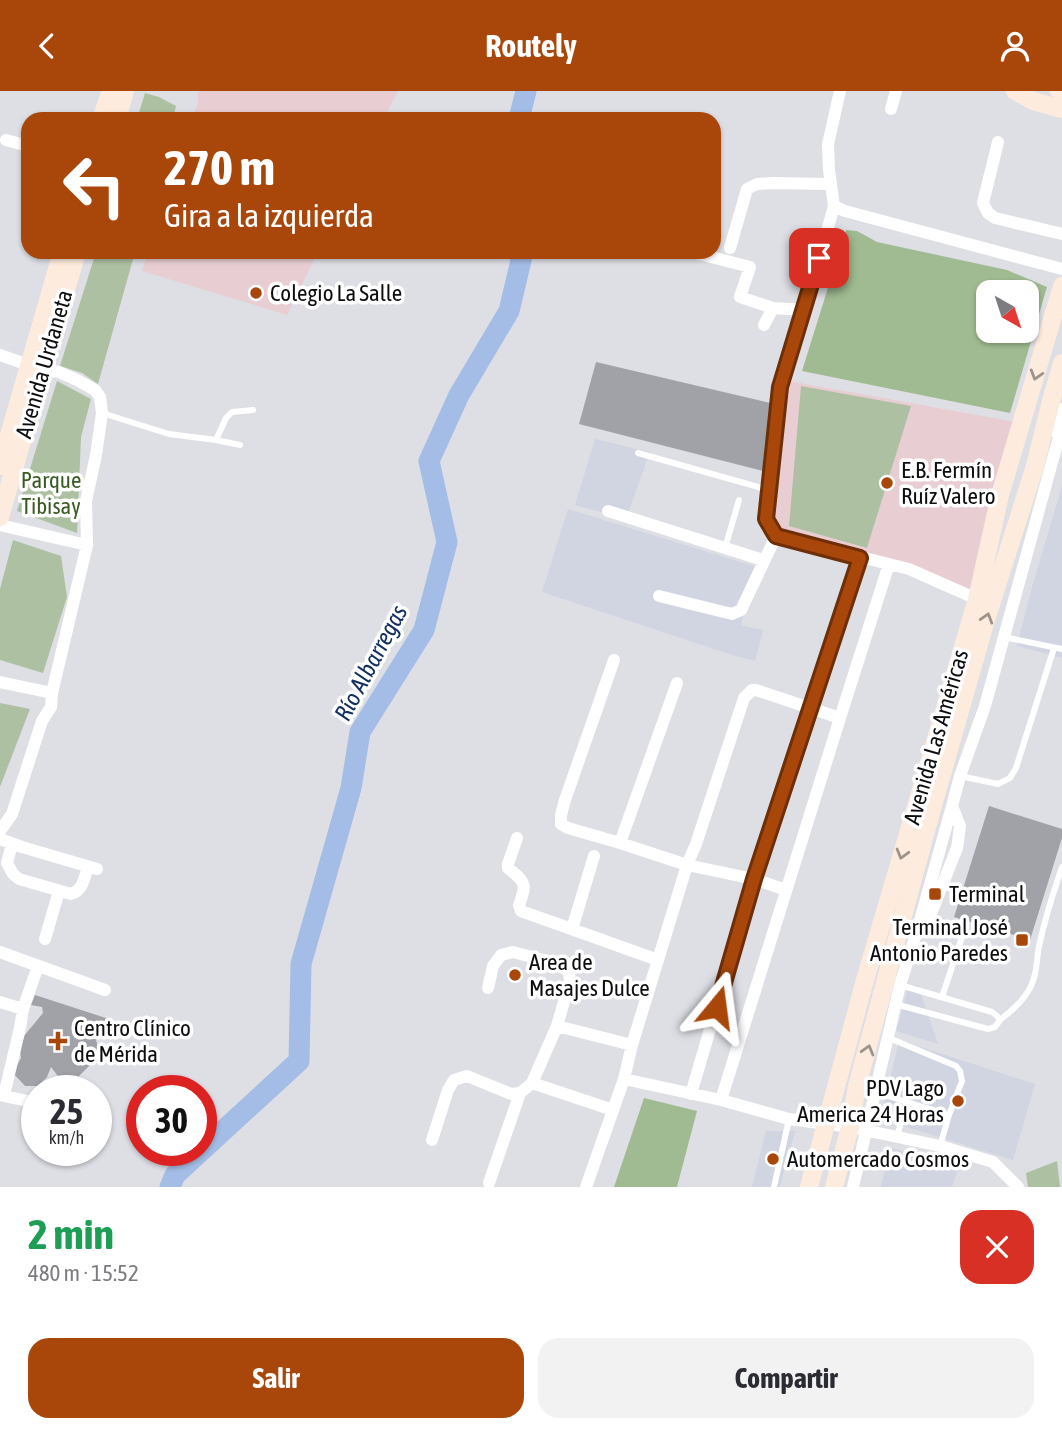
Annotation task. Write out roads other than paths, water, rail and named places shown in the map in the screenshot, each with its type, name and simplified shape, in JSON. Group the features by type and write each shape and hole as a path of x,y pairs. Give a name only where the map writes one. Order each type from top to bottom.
{"street":[{"path":"104,112 111,91"},
{"path":"119,112 125,91"},
{"path":"840,91 828,144 834,206 780,387 766,519 776,536 909,569 976,599"},
{"path":"891,109 896,91"},
{"path":"1015,91 1033,101 1060,103"},
{"path":"6,140 21,144"},
{"path":"998,142 983,203 988,213 995,218 1062,234"},
{"path":"730,249 747,189 757,184 773,183 830,184"},
{"path":"834,206 1062,269"},
{"name":"Avenida Urdaneta","path":"0,517 60,259"},
{"name":"Avenida Urdaneta","path":"0,467 75,259"},
{"path":"719,259 750,267 740,297 773,308 804,310"},
{"name":"Avenida Las Américas","path":"809,1187 865,980 976,599 1000,495 1062,286"},
{"path":"764,325 773,308"},
{"path":"0,355 59,372 95,390 100,397 102,414 86,501 87,545 51,707 42,722 12,814 0,831"},
{"name":"Avenida Las Américas","path":"834,1187 858,1129 857,1086 932,809 1003,565 1035,466 1062,363"},
{"path":"1035,466 1062,409"},
{"path":"853,1187 858,1129 875,1093 900,985 960,776 985,706 1062,426"},
{"path":"608,511 763,560"},
{"path":"0,526 87,545"},
{"path":"659,596 737,613 741,610 776,536"},
{"path":"691,1094 754,879 860,558"},
{"path":"720,1100 889,564"},
{"path":"1003,565 1012,607"},
{"path":"614,660 565,800 561,824 687,865 754,879 786,890"},
{"path":"0,682 52,694"},
{"path":"620,843 677,683"},
{"path":"586,1187 624,1079 687,865 744,698 752,690 762,691 840,718"},
{"path":"517,838 508,868 524,885 519,908 658,960"},
{"path":"6,841 93,868 80,889 71,894 19,879 7,863 6,841"},
{"path":"572,929 594,856"},
{"path":"45,939 59,891"},
{"path":"0,952 105,990"},
{"path":"432,1140 448,1090 454,1080 467,1076 511,1094 520,1093 533,1083 557,1026 570,981 569,973 562,965 513,952 501,955 492,966 488,988"},
{"path":"21,1099 2,1095 23,1009 38,965"},
{"path":"0,1002 23,1009"},
{"path":"557,1026 632,1045"},
{"path":"624,1079 720,1100 789,1119 826,1123 940,1146 993,1162 1017,1187"},
{"path":"533,1083 613,1110"},
{"path":"489,1183 520,1093"}],"lane":[{"path":"216,440 226,418 232,412 253,411"},
{"path":"102,414 170,434 240,445"},
{"path":"638,453 769,490"},
{"path":"725,548 739,500"},
{"path":"1004,637 1062,649"},
{"path":"960,776 998,784 1010,778 1016,768 1054,648"},
{"path":"895,1003 988,1029 995,1027 1025,996 1034,978 1046,913 1062,867"},
{"path":"942,997 966,925"},
{"path":"900,985 992,1012 1000,1020"},
{"path":"887,1037 956,1066 960,1071 962,1081 940,1146"},
{"path":"875,1093 949,1115"},
{"path":"897,1136 907,1103"},
{"path":"774,1187 789,1119"}],"waterway":[{"name":"Río Albarregas","path":"521,112 526,91"},
{"name":"Río Albarregas","path":"170,1187 175,1175 299,1061 301,964 351,788 360,732 424,630 447,542 429,461 459,395 509,311 521,259"}],"place":[{"name":"Colegio La Salle","path":"256,293"},
{"name":"E.B. Fermín Ruíz Valero","path":"887,483"},
{"name":"Terminal","path":"935,894"},
{"name":"Terminal José Antonio Paredes","path":"1022,940"},
{"name":"Area de Masajes Dulce","path":"515,975"},
{"name":"Centro Clínico de Mérida","path":"58,1041"},
{"name":"PDV Lago America 24 Horas","path":"958,1101"},
{"name":"Automercado Cosmos","path":"773,1159"}],"park label":[{"name":"Parque Tibisay","path":"51,493"}]}
